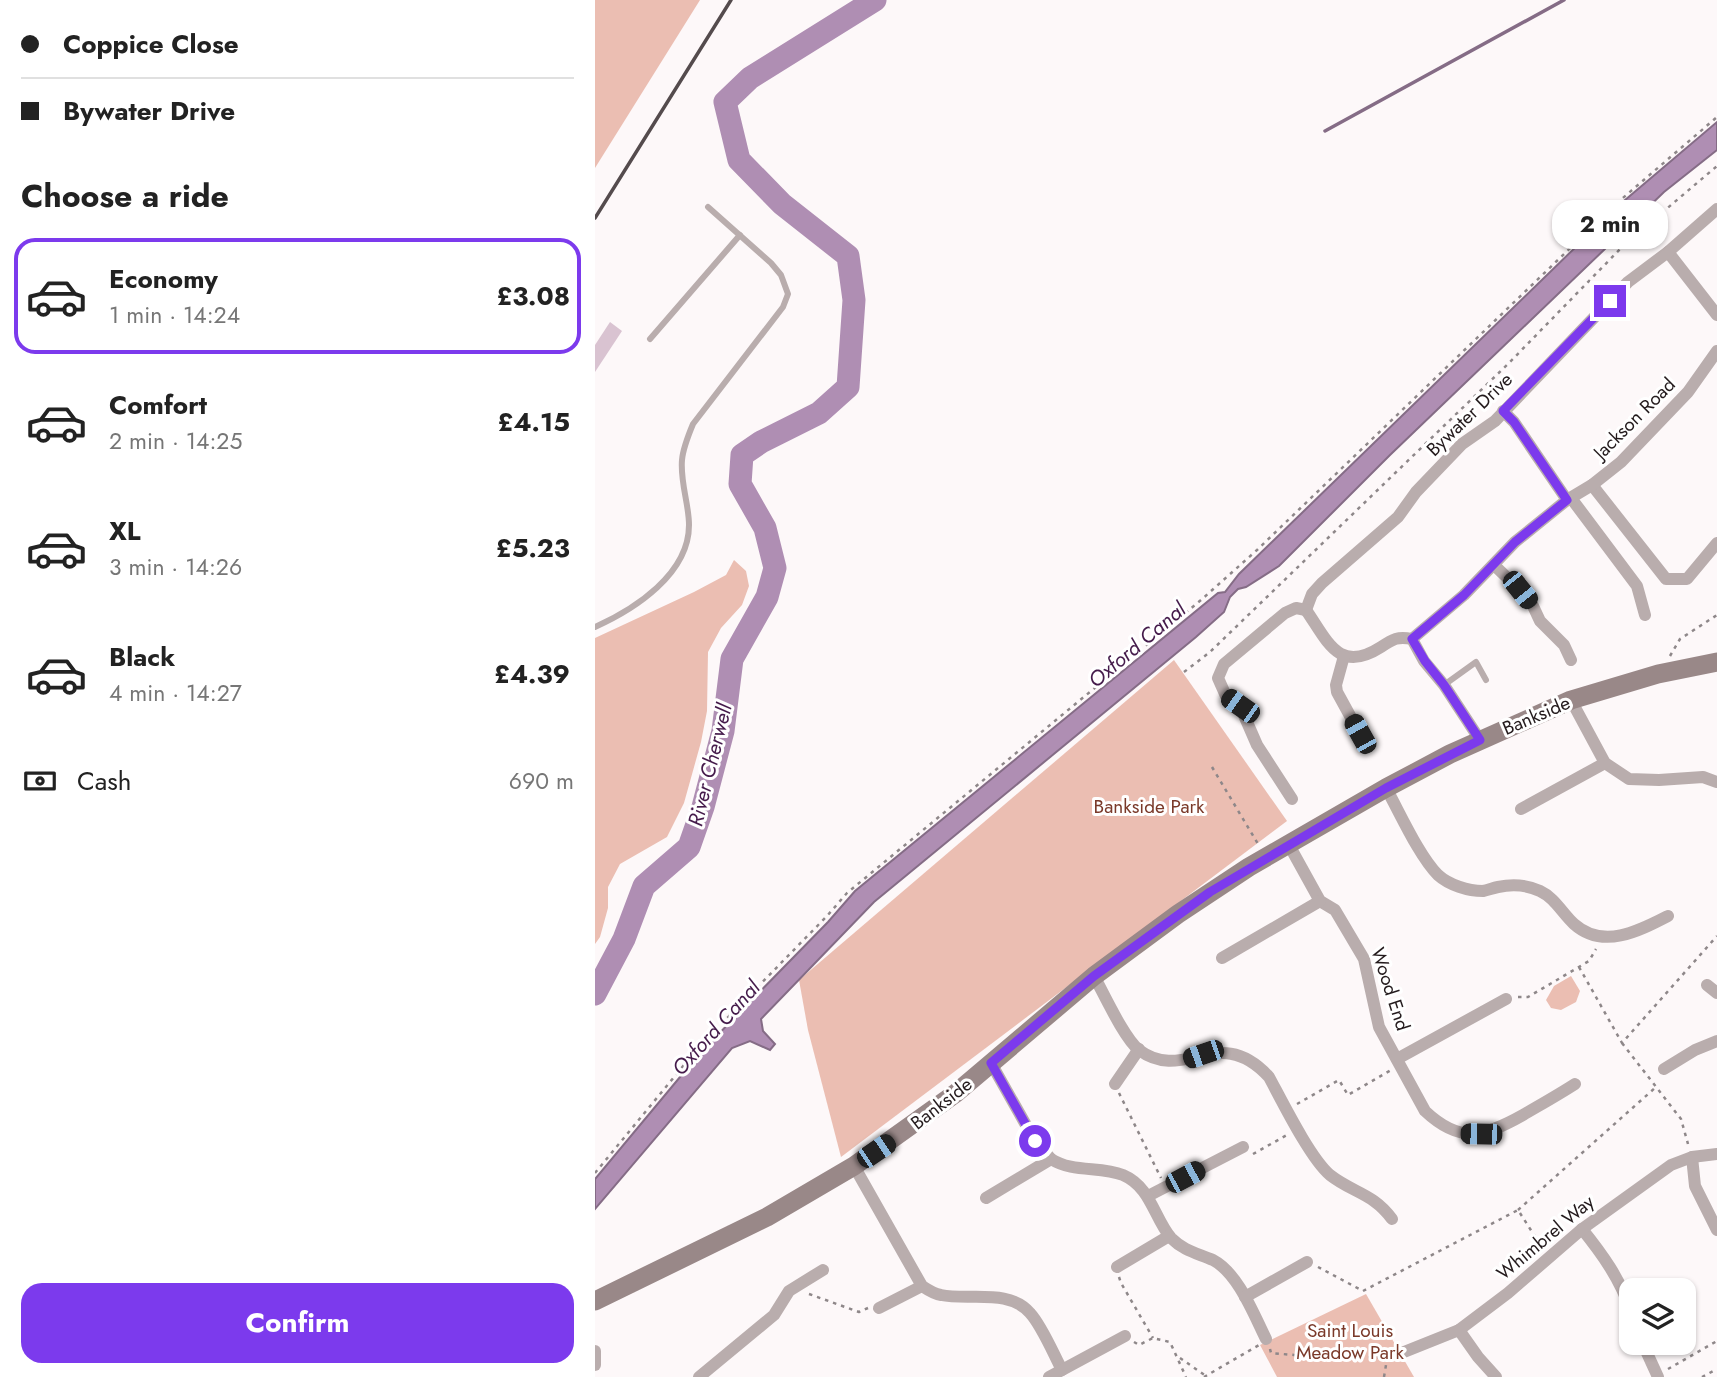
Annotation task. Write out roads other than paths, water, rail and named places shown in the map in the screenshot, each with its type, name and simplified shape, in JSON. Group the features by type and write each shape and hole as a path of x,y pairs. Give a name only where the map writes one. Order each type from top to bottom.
{"street":[{"name":"Bywater Drive","path":"1306,610 1312,594 1322,583 1398,517 1416,492 1462,444 1495,421 1628,282 1668,252 1717,209"},
{"path":"1668,252 1717,315"},
{"name":"Jackson Road","path":"1345,656 1351,659 1361,658 1396,637 1408,638 1464,595 1515,542 1621,462 1688,392 1717,351"},
{"path":"1503,411 1637,586 1645,615"},
{"path":"1593,485 1666,579 1687,579 1717,543"},
{"path":"1494,565 1527,598 1540,621 1564,645 1571,660"},
{"path":"1292,799 1257,745 1240,706 1226,696 1218,678 1224,664 1285,613 1296,608 1306,610 1328,642 1345,656 1336,685 1337,692 1360,734"},
{"path":"1408,638 1444,685 1480,740"},
{"name":"Bankside","path":"595,1301 768,1217 853,1166 956,1093 1094,976 1210,892 1386,788 1480,740 1571,700 1658,674 1717,662"},
{"path":"1571,700 1605,764 1629,779 1703,777 1717,782"},
{"path":"1521,809 1605,764"},
{"path":"1386,788 1430,865 1440,877 1461,887 1485,891 1511,885 1539,890 1549,896 1574,924 1585,932 1602,937 1619,937 1637,932 1668,916"},
{"name":"Wood End","path":"1289,845 1320,901 1335,910 1364,959 1379,1027 1425,1111 1447,1129 1462,1134 1481,1134 1498,1129 1575,1084"},
{"path":"1221,958 1320,901"},
{"path":"1094,976 1129,1038 1139,1049 1173,1061 1203,1054 1237,1053 1259,1066 1269,1077 1319,1165 1340,1182 1381,1203 1392,1219"},
{"name":"Wood End","path":"1399,1062 1506,999"},
{"path":"1664,1069 1695,1050 1717,1041"},
{"path":"1115,1084 1139,1049"},
{"path":"991,1063 1035,1141 1051,1159 1067,1167 1123,1175 1137,1184 1148,1196 1169,1236 1191,1253 1213,1260 1226,1269 1245,1297 1266,1339"},
{"path":"1148,1196 1243,1147"},
{"name":"Whimbrel Way","path":"1399,1354 1459,1330 1582,1229 1662,1171 1692,1157 1717,1154"},
{"path":"1692,1157 1695,1186 1717,1230"},
{"path":"986,1198 1051,1159"},
{"path":"853,1166 922,1286 942,1296 992,1298 1020,1305 1030,1313 1062,1370"},
{"path":"1582,1229 1609,1262 1619,1284"},
{"path":"1117,1267 1169,1236"},
{"path":"1245,1297 1307,1262"},
{"path":"699,1377 773,1315 793,1288 823,1270"},
{"path":"879,1308 922,1286"},
{"path":"1459,1330 1496,1377"},
{"path":"1049,1377 1125,1336"},
{"path":"595,1351 595,1365"},
{"path":"1648,1355 1658,1376"}],"lane":[{"path":"595,627 618,617 649,596 684,554 689,526 682,461 693,424 783,307 788,294 781,275 771,263 708,207"},
{"path":"650,339 740,235"},
{"path":"1444,685 1476,662 1486,680"}],"waterway":[{"name":"River Cherwell","path":"595,994 624,939 644,886 689,847 703,807 723,731 732,659 767,597 775,568 765,528 740,484 742,455 761,442 819,413 848,387 854,300 848,256 782,204 739,160 725,102 750,78 875,0"},
{"path":"1325,131 1564,0"}],"railway":[{"path":"595,218 731,0"}],"water label":[{"name":"Oxford Canal","path":"1137,645"},
{"name":"Oxford Canal","path":"716,1028"}],"park label":[{"name":"Bankside Park","path":"1149,806"},
{"name":"Saint Louis Meadow Park","path":"1350,1341"}]}
